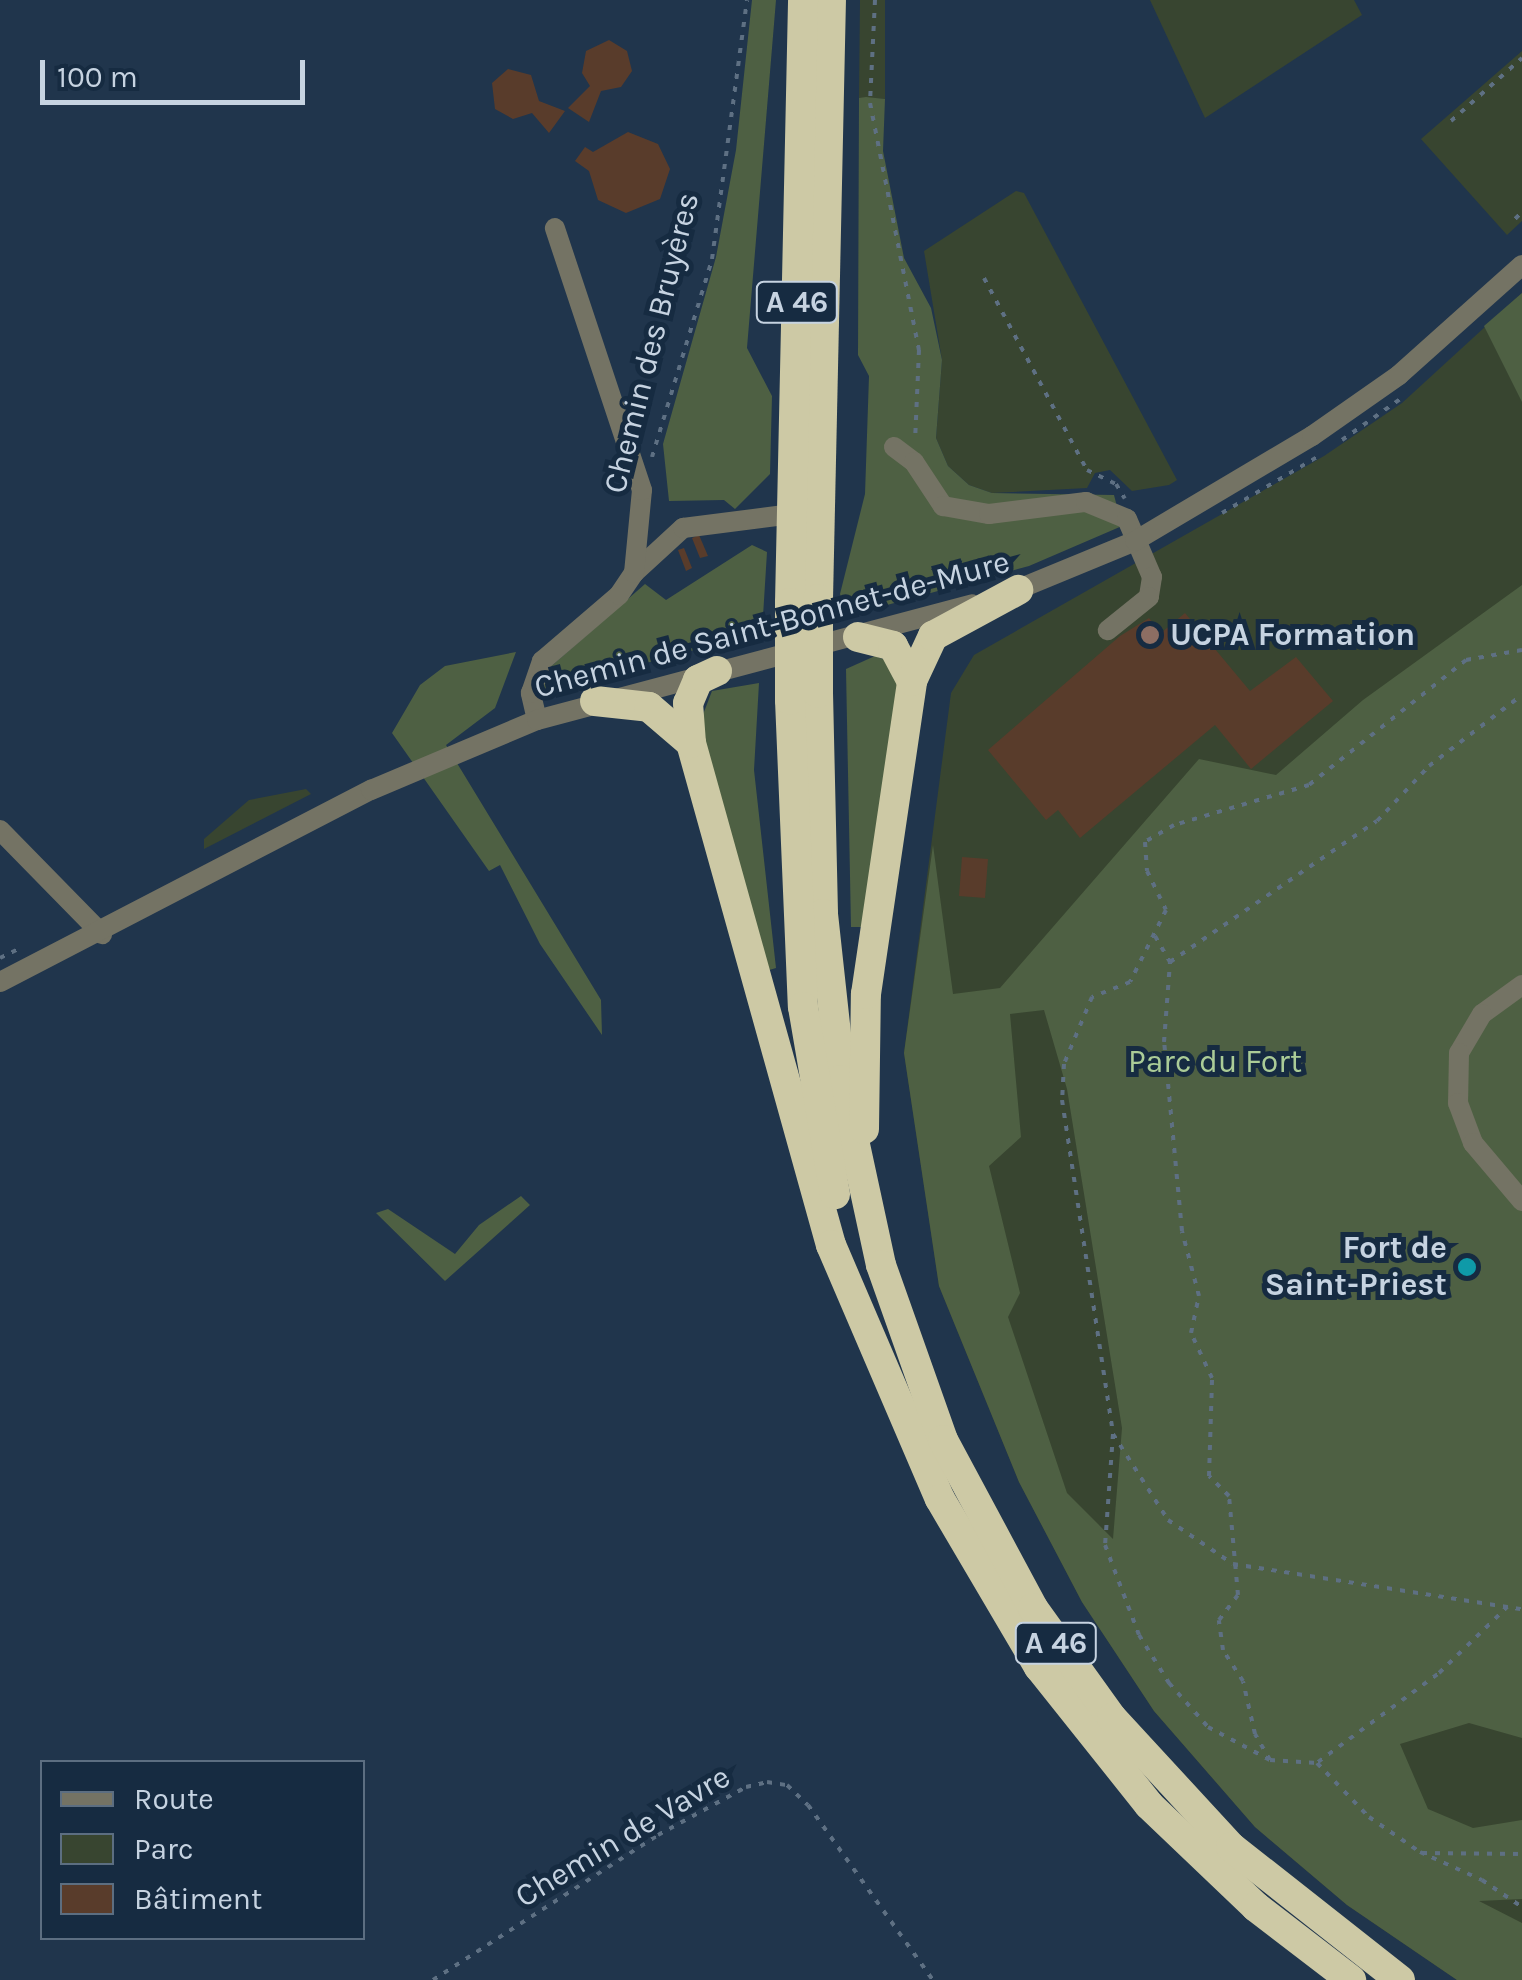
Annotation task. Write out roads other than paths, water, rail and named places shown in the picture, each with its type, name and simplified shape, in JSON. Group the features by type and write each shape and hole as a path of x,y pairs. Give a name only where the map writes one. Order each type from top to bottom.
{"highway":[{"name":"A 46","path":"804,0 792,514 804,601"},
{"name":"A 46","path":"831,0 804,601 795,917 815,1090 856,1281 911,1436 997,1602 1100,1746 1209,1866 1351,1980"},
{"path":"866,1201 866,994 912,680 933,636 1018,590"},
{"path":"858,638 893,646 912,680"},
{"path":"717,671 698,680 688,703 690,743 831,1246 911,1436"},
{"name":"A 46","path":"804,696 818,823 829,986 866,1201 901,1329 942,1440 1003,1558 1065,1656 1170,1786 1230,1846 1400,1980"},
{"path":"596,701 649,707 690,743"}],"street":[{"name":"Chemin des Bruyères","path":"555,228 642,490 634,573"},
{"name":"Chemin de Saint-Bonnet-de-Mure","path":"0,982 102,934 371,790 538,720 596,701 858,638 1018,590 1135,541 1353,409 1522,265"},
{"path":"894,447 914,462 944,506 966,512 1086,502 1127,519 1152,577 1149,597 1108,630"},
{"path":"538,720 531,694 542,661 619,595 634,573 684,528 792,514"},
{"path":"0,830 102,934"},
{"path":"1522,985 1482,1014 1458,1053 1458,1104 1473,1143 1522,1201"}],"place":[{"name":"UCPA Formation","path":"1150,635"},
{"name":"Fort de Saint-Priest","path":"1467,1267"}],"park label":[{"name":"Parc du Fort","path":"1215,1062"}]}
